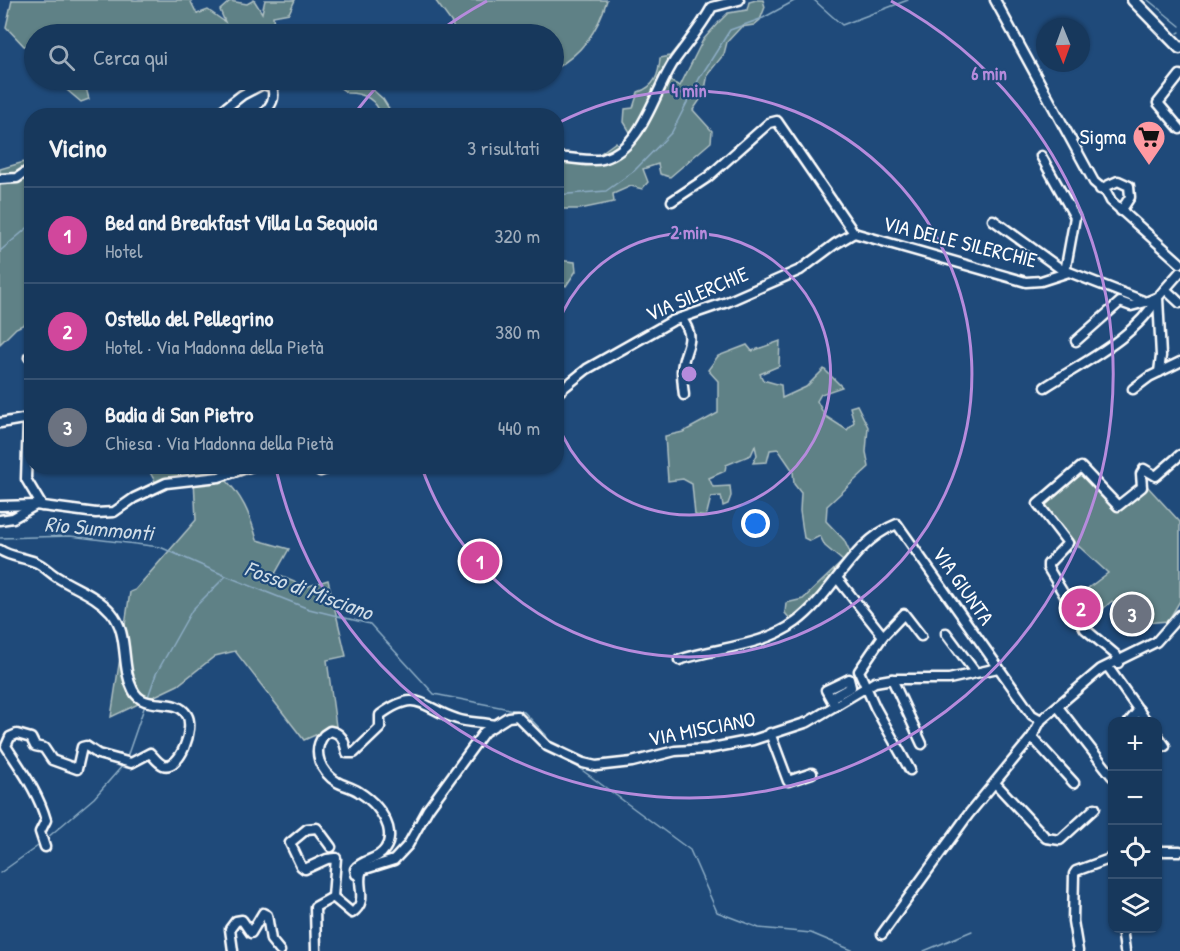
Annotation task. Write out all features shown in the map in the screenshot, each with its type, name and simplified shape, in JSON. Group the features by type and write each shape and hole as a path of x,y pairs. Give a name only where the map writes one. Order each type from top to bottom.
{"main road":[{"path":"1133,0 1180,48"}],"street":[{"path":"564,158 602,159 630,140 650,113 675,60 690,43 712,7 739,0"},
{"path":"995,0 1111,201 1121,206 1180,263"},
{"path":"1180,75 1158,99 1158,103 1180,129"},
{"path":"225,108 252,90"},
{"path":"269,108 273,104 273,90"},
{"path":"672,201 708,177 769,123 777,121 855,233"},
{"path":"993,220 1065,272 1075,217 1041,156"},
{"path":"0,179 17,178 24,173"},
{"path":"1105,190 1118,181 1129,186 1130,197 1121,206"},
{"name":"VIA DELLE SILERCHIE","path":"855,233 1026,282 1041,281 1065,272 1092,279 1146,302"},
{"name":"VIA SILERCHIE","path":"564,384 598,362 681,318 727,302 800,270 835,244 855,233"},
{"path":"1045,387 1134,329 1149,314 1158,297 1180,272"},
{"path":"1165,289 1180,303"},
{"path":"1076,341 1120,302 1131,306 1158,297"},
{"path":"1158,297 1161,356 1159,372"},
{"path":"681,318 690,332 690,346 682,372 684,395"},
{"path":"1133,389 1180,362"},
{"path":"0,423 24,420"},
{"path":"1118,663 1116,655 1085,629 1048,568 1048,564 1068,543 1038,504 1081,466 1118,506 1142,487 1141,474 1144,470 1156,476 1180,454"},
{"path":"26,474 26,479 38,506"},
{"path":"0,506 38,506 96,513 114,512 134,498 166,483 228,474"},
{"path":"0,520 13,518 38,506"},
{"name":"VIA GIUNTA","path":"837,578 868,540 897,524 998,669"},
{"path":"0,550 35,562 65,582 92,595 111,613 123,640 128,680 134,693 146,702 174,705 187,714 190,724 187,742 175,762 168,766 160,765 150,753 131,764 98,754 86,746 82,747 76,769 52,760 44,748 35,746 31,738 17,734 10,737 6,746 32,783 42,807 46,820 40,832 45,847"},
{"path":"679,660 711,649 770,638 798,621 837,578 883,636"},
{"path":"910,771 865,687 859,670 883,636 904,614 921,636"},
{"path":"882,934 1032,737 1041,720 1101,669 1118,663 1156,642 1180,615"},
{"path":"1172,624 1180,631"},
{"path":"946,633 975,672"},
{"path":"1108,667 1144,717"},
{"path":"998,669 1032,715 1041,720"},
{"name":"VIA MISCIANO","path":"359,874 356,874 355,869 359,864 376,859 387,848 390,837 387,825 380,811 368,799 337,782 323,770 318,753 324,735 330,731 337,732 343,738 347,753 354,753 380,728 380,715 391,707 412,700 422,700 438,712 458,720 495,725 508,717 517,716 547,746 583,763 596,766 632,762 675,751 730,745 808,722 833,702 865,687 892,679 936,680 998,669"},
{"path":"892,679 922,744"},
{"path":"1058,707 1109,771"},
{"path":"1133,717 1139,710"},
{"path":"333,897 352,913 358,908 363,898 359,874 362,870 394,860 408,845 428,809 484,732 495,725"},
{"path":"770,733 788,781 812,773"},
{"path":"1032,737 1074,783"},
{"path":"1162,742 1165,746"},
{"path":"995,783 1046,837 1053,841 1060,840 1095,808"},
{"path":"331,847 317,828 307,829 290,843 301,866 305,869 327,859 336,858 333,897"},
{"path":"1162,851 1180,851"},
{"path":"1078,951 1073,921 1074,874 1076,871 1108,860"},
{"path":"316,951 315,907 333,897"},
{"path":"233,951 230,929 237,921 242,920 251,933 263,913 267,915 271,940 280,951"},
{"path":"1123,933 1125,951"}],"green space":[{"path":"12,0 190,0 197,14 208,10 225,22 220,10 230,1 247,4 254,0 262,13 265,0 295,0 289,13 273,16 274,24 24,24 24,46 6,27"},
{"path":"435,0 607,0 594,32 581,49 564,63 564,24 452,23"},
{"path":"763,0 765,7 760,20 754,25 741,27 727,42 724,54 708,74 704,94 693,110 712,131 711,142 670,177 660,174 658,164 643,169 648,182 642,189 631,186 613,194 614,202 580,209 564,209 564,159 598,155 616,142 621,149 633,137 624,122 625,109 633,108 638,92 648,87 655,79 660,58 670,56 678,46 685,49 668,80 680,86 703,40 728,13 747,10 749,2"},
{"path":"67,90 87,90 89,99 81,102"},
{"path":"343,90 373,90 389,108 378,108 368,98 359,94 347,93"},
{"path":"24,162 24,324 16,328 0,344 0,169"},
{"path":"564,261 575,262 576,271 566,286 564,285"},
{"path":"780,341 779,366 760,374 763,380 781,385 782,398 806,387 824,369 842,387 821,394 817,401 825,416 847,430 854,422 850,407 857,405 868,427 866,452 869,467 827,506 826,521 844,540 851,555 819,593 811,616 797,627 785,613 786,603 803,599 843,561 825,546 820,536 810,541 804,538 800,511 801,493 794,484 793,471 778,449 770,450 767,462 753,463 757,455 755,446 751,455 726,465 725,471 709,478 713,487 730,486 731,496 728,504 723,506 721,496 711,497 706,517 695,515 692,484 683,479 668,481 665,436 683,432 718,413 718,381 708,370 718,356 747,345 752,351"},
{"path":"1080,470 1118,510 1147,486 1180,522 1180,601 1168,621 1146,623 1149,616 1124,600 1117,607 1112,601 1097,614 1082,599 1086,597 1083,592 1108,573 1073,541 1041,503"},
{"path":"151,474 227,474 222,476 235,490 244,505 257,540 289,549 275,574 306,587 328,580 346,656 327,660 336,726 304,740 235,651 215,656 178,685 111,717 130,592 135,590 196,520 194,479 157,485"}],"waterway":[{"path":"564,194 606,191 634,171 672,132 699,79 730,30 763,18 796,0"},
{"path":"814,0 842,25 908,0"},
{"path":"1148,0 1180,26"},
{"path":"0,251 24,231"},
{"name":"Rio Summonti","path":"0,538 70,536 160,547 226,576"},
{"name":"Fosso di Misciano","path":"148,697 156,674 192,610 226,576 309,609 370,624 434,694 524,712 546,735 549,744"},
{"name":"Fosso di Misciano","path":"127,757 145,705"},
{"name":"Fosso di Misciano","path":"571,762 690,850 717,912 759,928 811,933 854,951"},
{"name":"Fosso di Misciano","path":"47,838 94,798 124,764"},
{"name":"Fosso di Misciano","path":"0,873 38,846"},
{"name":"Fosso di Misciano","path":"924,951 972,931"}],"place":[{"name":"Sigma","path":"1149,166"},
{"name":"Bed and Breakfast Villa La Sequoia","path":"480,561"},
{"name":"Ostello del Pellegrino","path":"1081,608"},
{"name":"Badia di San Pietro","path":"1132,614"}]}
